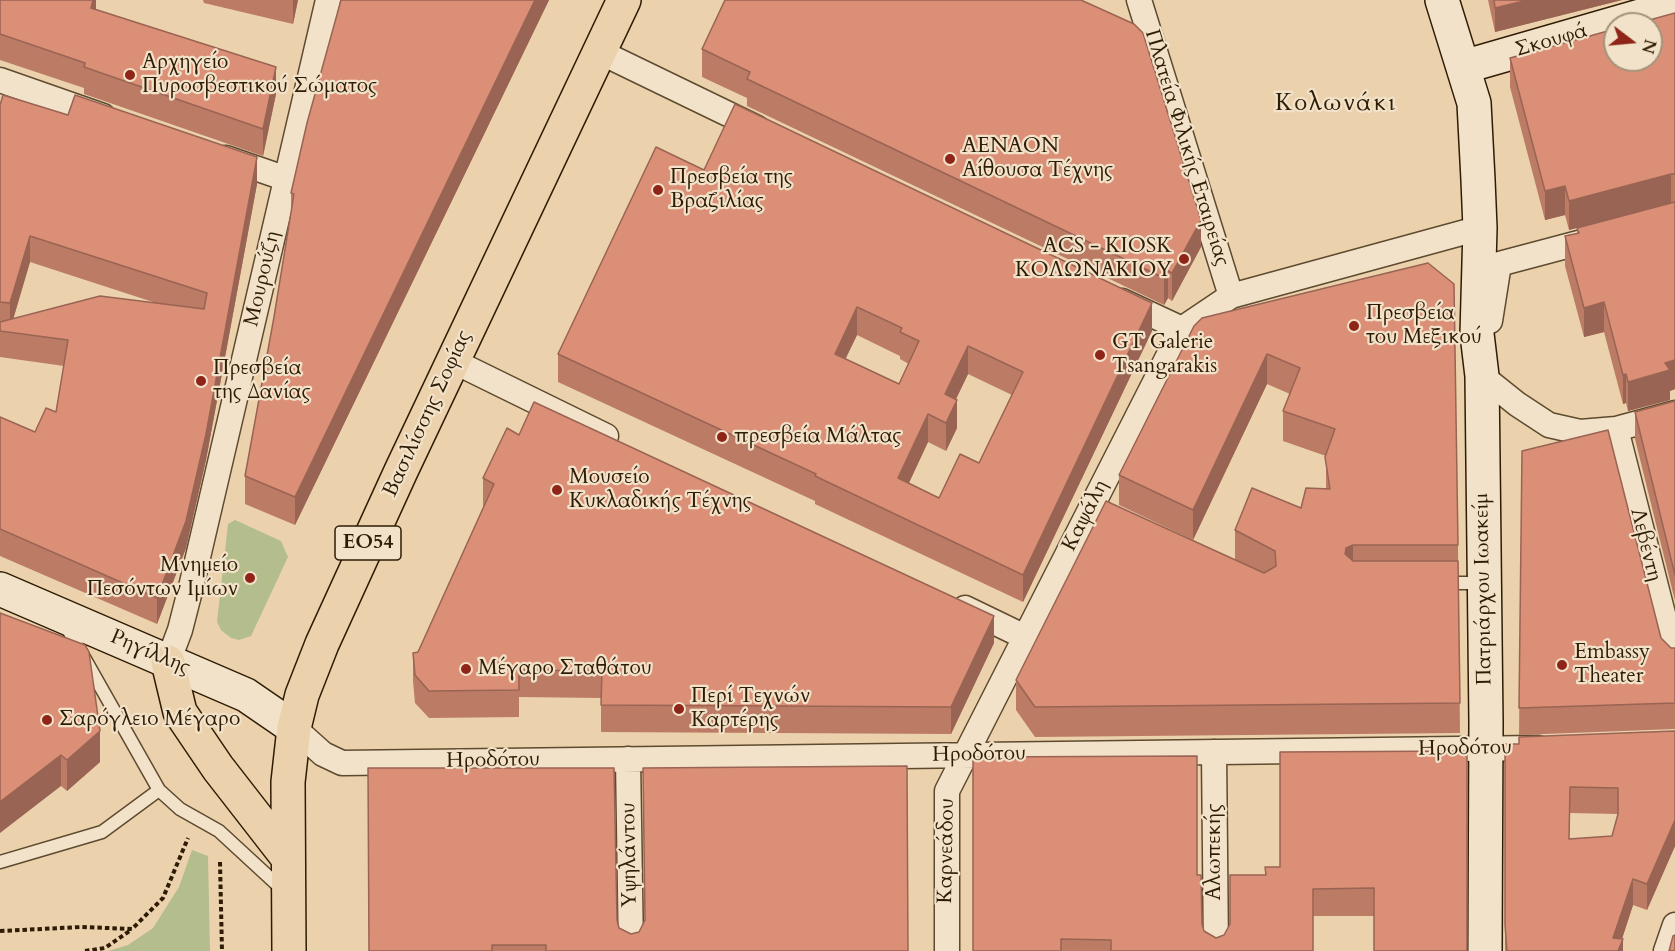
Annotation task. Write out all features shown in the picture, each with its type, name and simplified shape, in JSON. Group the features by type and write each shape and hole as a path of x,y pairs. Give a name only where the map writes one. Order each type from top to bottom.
{"main road":[{"name":"Βασιλίσσης Σοφίας","path":"289,951 288,782 294,728 302,695 322,644 624,0"},
{"path":"168,662 180,712 218,768 288,858"}],"street":[{"name":"Μουρούζη","path":"168,662 180,630 191,587 328,0"},
{"name":"Πλατεία Φιλικής Εταιρείας","path":"1139,0 1231,296"},
{"path":"1419,0 1453,110 1475,149"},
{"path":"1442,0 1474,103 1480,228"},
{"name":"Σκουφά","path":"1463,67 1675,6"},
{"path":"600,52 776,137"},
{"path":"0,80 121,122"},
{"path":"209,153 287,179"},
{"name":"Καψάλη","path":"964,756 1025,637 1101,512 1182,329 1231,296 1480,228"},
{"name":"Πατριάρχου Ιωακείμ","path":"1480,228 1477,334 1482,376 1486,750 1485,951"},
{"path":"1620,232 1499,264 1482,376 1516,404 1549,425 1580,432 1616,429 1675,413"},
{"path":"1097,289 1182,329"},
{"path":"453,362 630,447"},
{"name":"Λεβέντη","path":"1616,429 1675,661"},
{"name":"Ρηγίλλης","path":"0,589 246,695 294,728"},
{"path":"940,596 1025,637"},
{"name":"Ηροδότου","path":"294,728 323,754 342,763 1486,750 1557,747"},
{"name":"Αλωπεκής","path":"1214,753 1216,951"},
{"name":"Καρνεάδου","path":"947,951 947,791 964,756"},
{"name":"Υψηλάντου","path":"628,759 631,951"},
{"path":"1666,951 1675,925"}],"lane":[{"path":"1432,583 1484,583"},
{"path":"60,615 159,790 180,809 219,831 289,895"},
{"path":"0,862 102,832 159,790"}],"path":[{"path":"85,951 105,948 132,929 163,898 195,819"},
{"path":"220,857 222,951"},
{"path":"0,931 82,927 132,929"}],"green space":[{"path":"235,520 281,541 288,557 251,636 239,640 231,638 221,630 217,622 228,524"},
{"path":"192,850 208,856 210,951 108,951 128,945 153,928 179,887"}],"building":[{"path":"0,0 93,0 91,8 276,67 263,129 84,67 85,63 0,34"},
{"path":"341,0 535,0 295,497 245,476 294,194 291,193 307,123"},
{"path":"725,0 1081,0 1134,24 1143,33 1201,220 1172,273 1168,271 1164,278 747,79 750,72 702,49"},
{"path":"1494,0 1528,0 1495,8"},
{"path":"1675,13 1675,174 1569,201 1565,186 1545,191 1510,58 1603,32 1603,72 1663,72 1663,16"},
{"path":"3,95 68,115 75,95 257,157 206,434 186,521 157,598 0,529 0,417 35,432 46,408 56,412 68,340 0,331 0,322 100,296 204,309 207,293 30,236 10,303 0,302 0,105"},
{"path":"735,104 1152,303 1023,575 815,476 816,474 558,354 656,147 704,170","holes":["857,307 902,328 900,332 919,341 899,384 835,354","968,346 1023,372 979,463 960,454 939,498 898,478 928,414 946,423 957,400 945,394"]},
{"path":"1675,202 1675,360 1665,363 1670,370 1628,382 1626,374 1623,375 1604,302 1584,308 1565,236 1579,233 1577,228"},
{"path":"1428,263 1454,284 1458,545 1353,545 1346,548 1345,554 1353,561 1458,561 1460,703 1035,707 1016,680 1106,501 1264,573 1276,566 1275,551 1235,530 1252,488 1301,508 1306,488 1330,489 1325,457 1335,429 1283,411 1300,368 1267,354 1193,510 1119,475 1194,326 1202,318"},
{"path":"1675,401 1675,575 1635,412"},
{"path":"534,402 994,616 951,707 601,705 602,671 519,670 519,690 429,691 415,675 413,653 418,652 494,484 483,478 507,428 519,435"},
{"path":"1608,430 1661,638 1671,648 1675,648 1675,703 1519,708 1522,451"},
{"name":"Σαρόγλειο Μέγαρο","path":"0,613 85,645 89,652 100,731 67,760 61,755 0,802"},
{"path":"1675,731 1675,820 1647,884 1633,879 1613,938 1623,939 1618,951 1507,951 1505,744 1519,744 1519,737","holes":["1570,787 1618,788 1618,814 1612,836 1569,839"]},
{"path":"1467,751 1467,951 1374,951 1374,888 1313,889 1313,951 1111,951 1111,940 1061,939 1061,951 973,951 973,757 1197,756 1197,875 1201,875 1202,924 1204,931 1216,938 1224,935 1230,924 1230,875 1266,875 1265,867 1280,867 1280,752"},
{"path":"907,766 908,951 546,951 546,945 492,945 492,951 369,951 368,768 614,768 617,920 619,928 631,934 639,932 645,920 643,768"},
{"path":"1675,935 1675,951 1669,951 1673,936"}],"place":[{"name":"Αρχηγείο Πυροσβεστικού Σώματος","path":"130,75"},
{"name":"ΑΕΝΑΟΝ Αίθουσα Τέχνης","path":"950,159"},
{"name":"Πρεσβεία της Βραζιλίας","path":"658,190"},
{"name":"ACS - KIOSK ΚΟΛΩΝΑΚΙΟΥ","path":"1184,259"},
{"name":"Πρεσβεία του Μεξικού","path":"1354,326"},
{"name":"GT Galerie Tsangarakis","path":"1100,355"},
{"name":"Πρεσβεία της Δανίας","path":"201,381"},
{"name":"πρεσβεία Μάλτας","path":"722,437"},
{"name":"Μουσείο Κυκλαδικής Τέχνης","path":"557,490"},
{"name":"Μνημείο Πεσόντων Ιμίων","path":"250,578"},
{"name":"Embassy Theater","path":"1562,665"},
{"name":"Μέγαρο Σταθάτου","path":"466,669"},
{"name":"Περί Τεχνών Καρτέρης","path":"679,709"},
{"name":"Σαρόγλειο Μέγαρο","path":"47,720"}],"district":[{"name":"Κολωνάκι","path":"1336,104"}]}
